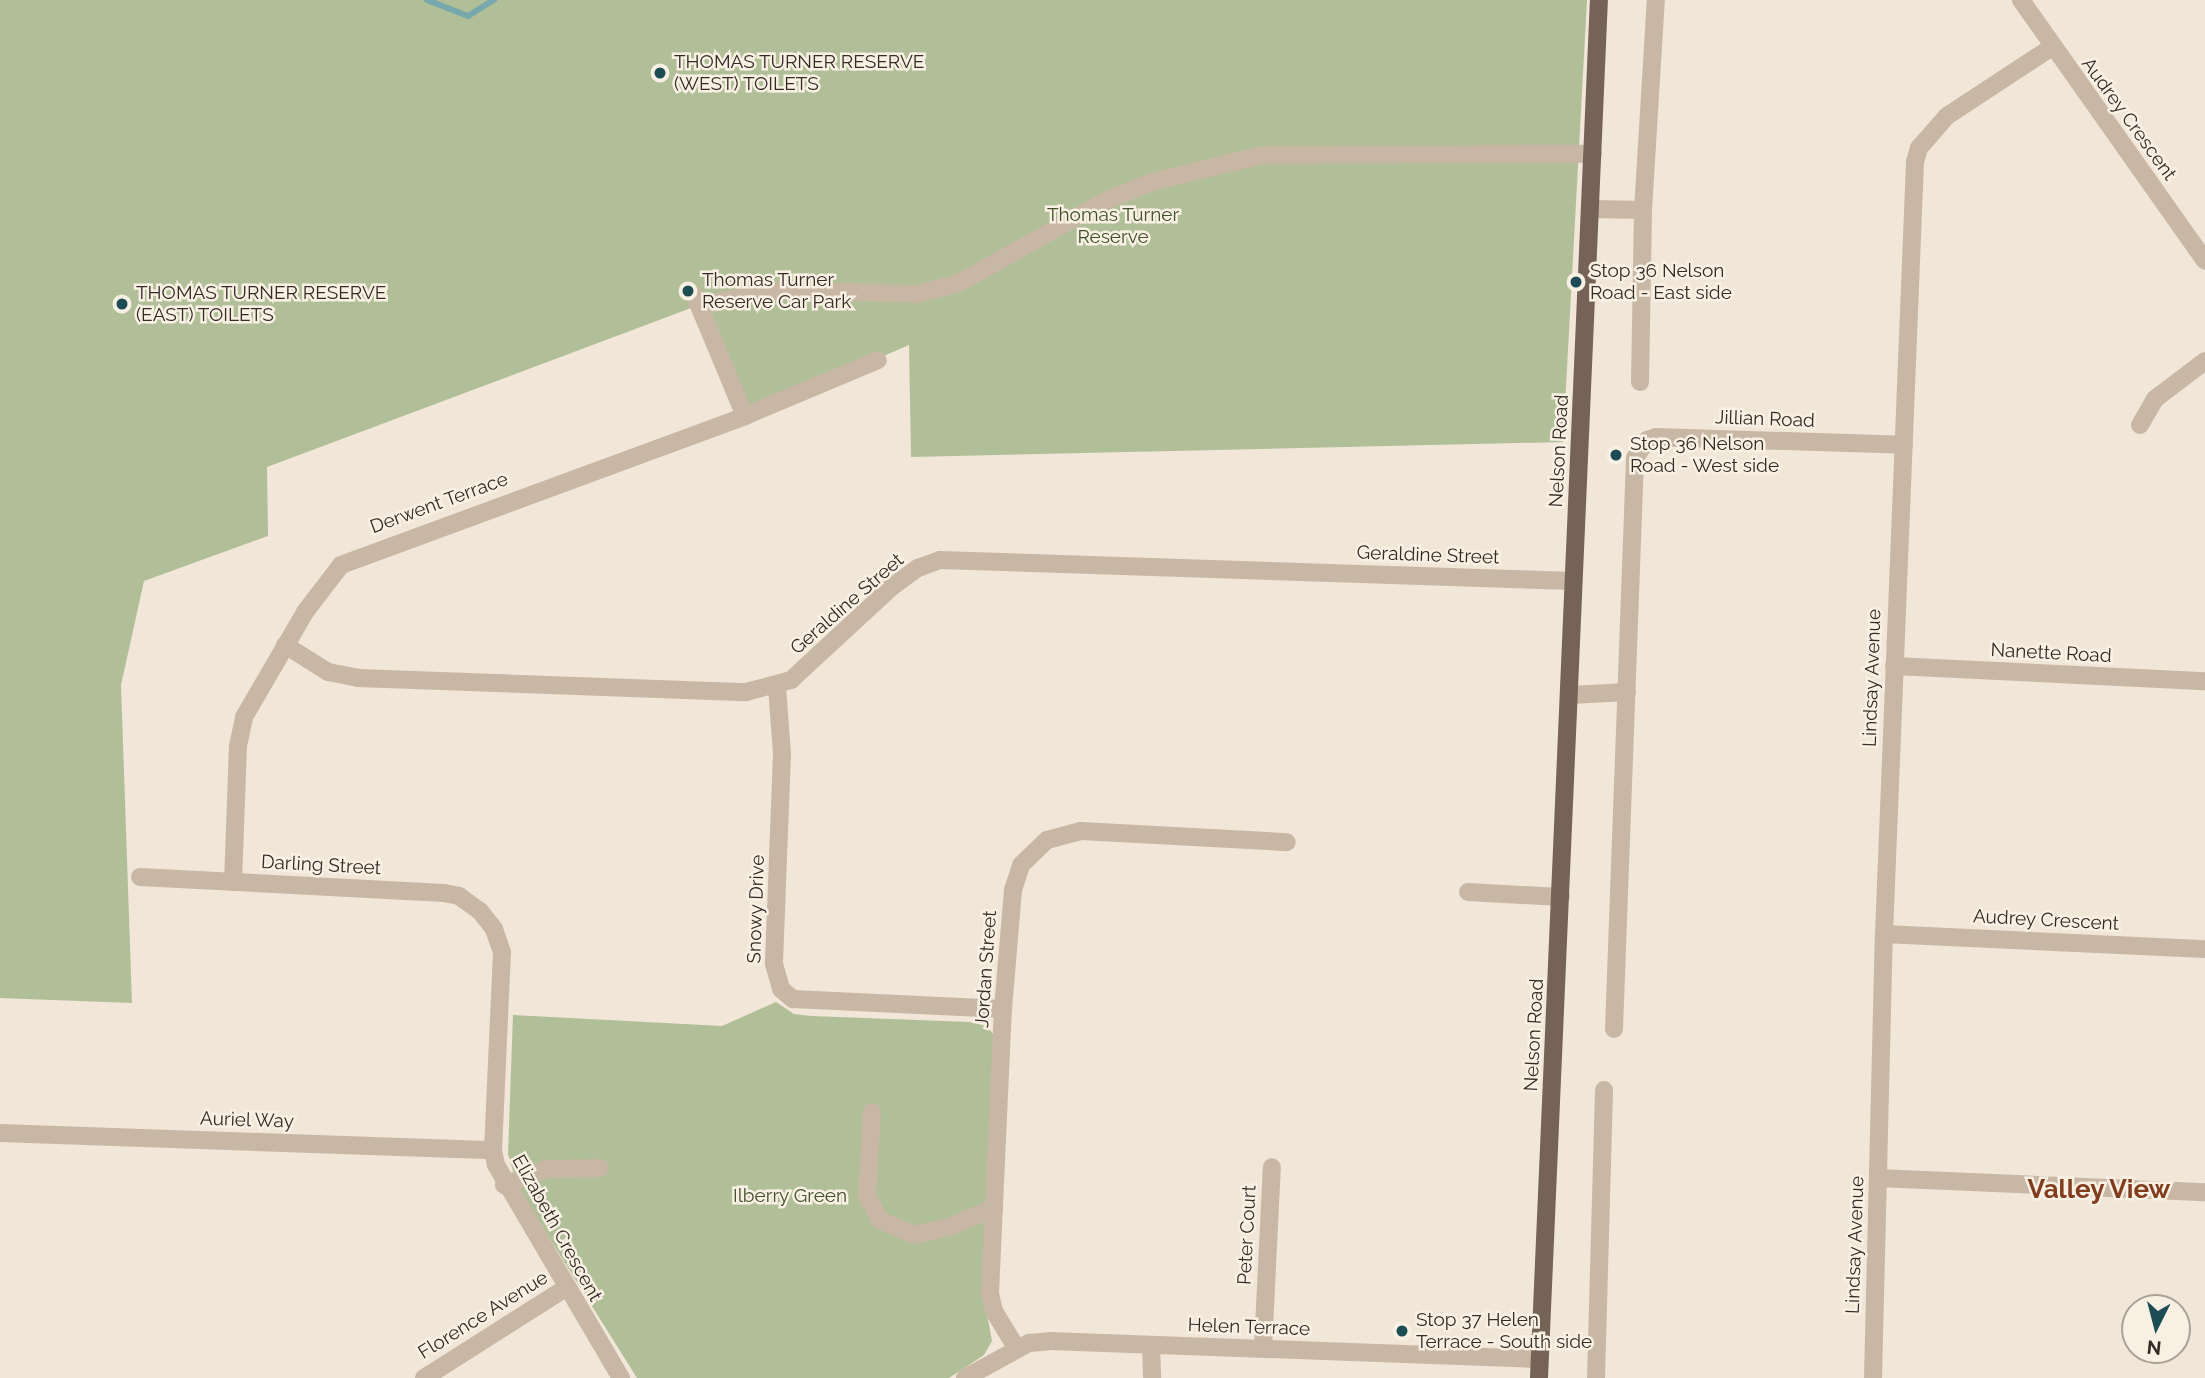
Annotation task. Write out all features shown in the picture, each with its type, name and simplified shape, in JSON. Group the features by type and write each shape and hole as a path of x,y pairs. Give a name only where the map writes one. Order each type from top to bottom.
{"main road":[{"name":"Nelson Road","path":"1539,1378 1571,695 1573,581 1599,0"}],"street":[{"path":"1640,382 1643,210 1657,0"},
{"name":"Audrey Crescent","path":"2021,0 2205,261"},
{"name":"Lindsay Avenue","path":"1872,1378 1884,934 1912,190 1919,148 1947,116 2052,47"},
{"path":"745,415 697,300 780,290 917,294 959,283 1105,201 1152,181 1264,155 1593,154"},
{"path":"1591,209 1643,210"},
{"name":"Derwent Terrace","path":"233,882 240,729 285,645 329,576 355,556 745,415 878,360"},
{"path":"2140,425 2155,399 2205,361"},
{"name":"Jillian Road","path":"1627,692 1635,458 1647,439 1656,437 1904,445"},
{"name":"Geraldine Street","path":"285,645 328,672 358,678 734,693 777,687 798,675 910,573 940,560 1573,581"},
{"name":"Nanette Road","path":"1894,666 2205,681"},
{"name":"Snowy Drive","path":"777,687 782,754 774,964 781,989 793,999 1003,1009"},
{"path":"1571,695 1627,692 1614,1029"},
{"name":"Jordan Street","path":"1017,1349 991,1300 1003,1009 1015,880 1021,866 1038,845 1063,834 1091,831 1287,842"},
{"name":"Darling Street","path":"140,877 454,894 490,923"},
{"path":"1468,892 1562,897"},
{"name":"Elizabeth Crescent","path":"490,923 500,943 503,973 493,1150 505,1185 621,1378"},
{"name":"Audrey Crescent","path":"1884,934 2205,949"},
{"path":"1596,1378 1604,1090"},
{"path":"872,1112 867,1196 880,1220 914,1236 949,1227 994,1208"},
{"name":"Auriel Way","path":"0,1133 493,1150"},
{"path":"505,1185 522,1175 555,1167 600,1168"},
{"name":"Peter Court","path":"1263,1348 1272,1167"},
{"path":"1878,1178 2205,1192"},
{"name":"Florence Avenue","path":"424,1378 566,1288"},
{"name":"Helen Terrace","path":"965,1378 1017,1349 1050,1341 1540,1359"},
{"path":"1151,1345 1152,1378"}],"green space":[{"name":"Thomas Turner Reserve","path":"0,0 1587,0 1563,442 911,457 909,345 745,416 699,305 267,467 268,536 144,581 121,685 132,1003 0,998"},
{"name":"Ilberry Green","path":"776,1002 794,1014 811,1016 970,1022 986,1026 994,1035 986,1309 992,1341 984,1355 949,1378 637,1378 518,1188 508,1154 513,1015 722,1026"}],"waterway":[{"path":"427,0 468,16 494,0"}],"place":[{"name":"THOMAS TURNER RESERVE (WEST) TOILETS","path":"660,73"},
{"name":"Stop 36 Nelson Road - East side","path":"1576,282"},
{"name":"Thomas Turner Reserve Car Park","path":"688,291"},
{"name":"THOMAS TURNER RESERVE (EAST) TOILETS","path":"122,304"},
{"name":"Stop 36 Nelson Road - West side","path":"1616,455"},
{"name":"Stop 37 Helen Terrace - South side","path":"1402,1331"}],"district":[{"name":"Valley View","path":"2099,1190"}]}
